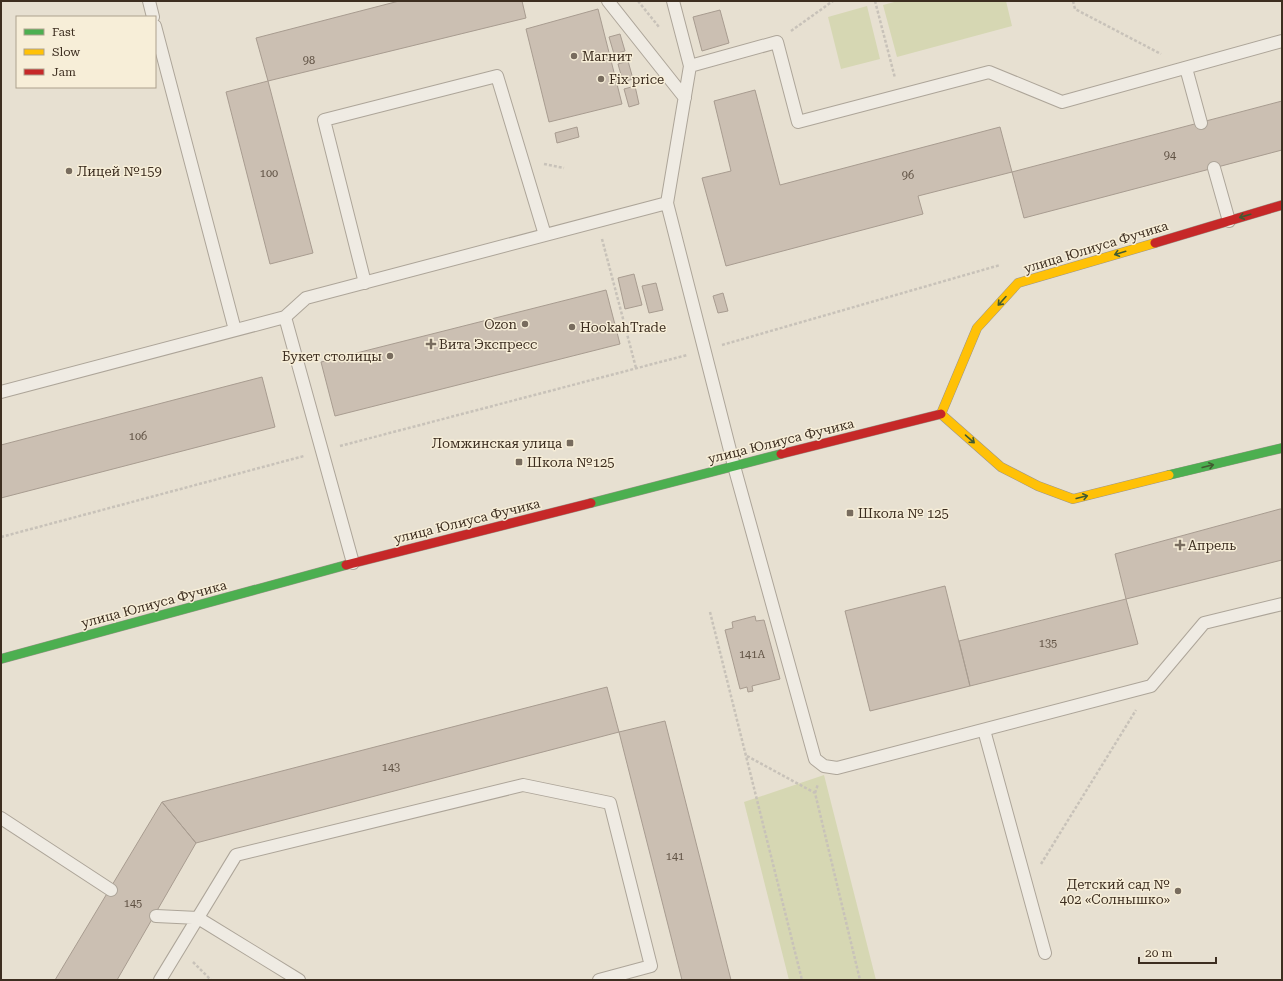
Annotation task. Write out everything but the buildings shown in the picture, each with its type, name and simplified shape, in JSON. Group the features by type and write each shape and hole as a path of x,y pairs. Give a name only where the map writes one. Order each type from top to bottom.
{"main road":[{"name":"улица Юлиуса Фучика","path":"1,659 353,563 592,504 734,466 941,414 977,328 1018,283 1282,205"},
{"path":"941,414 1002,467 1038,486 1073,499 1282,448"}],"lane":[{"path":"608,1 685,98"},
{"path":"674,1 690,66 667,203 734,466 814,759 824,766 837,768 1151,686 1204,623 1282,604"},
{"path":"152,2 153,16"},
{"path":"156,30 235,330"},
{"path":"690,66 776,42 798,122 989,72 1062,102 1282,41"},
{"path":"1186,68 1201,123"},
{"path":"365,282 324,120 497,76 545,235"},
{"path":"1214,168 1229,220"},
{"path":"1,392 285,317 306,298 667,203"},
{"path":"285,317 353,563"},
{"path":"984,730 1045,953"},
{"path":"160,980 236,855 523,785 610,802 651,966 599,980"},
{"path":"1,818 111,890"},
{"path":"156,916 198,918 299,980"}],"path":[{"path":"776,42 833,1"},
{"path":"875,1 899,96"},
{"path":"1073,1 1075,9 1186,68"},
{"path":"597,222 636,368"},
{"path":"1,537 704,350 1002,264"},
{"path":"710,612 802,980"},
{"path":"1027,886 1151,686"},
{"path":"746,756 815,793 860,980"},
{"path":"179,948 211,980"}],"green space":[{"path":"898,1 1006,1 1012,26 897,57 883,5"},
{"path":"867,6 880,59 841,69 828,17"},
{"path":"824,775 876,980 789,980 744,802"}],"traffic: fast":[{"path":"1169,475 1282,448"},
{"path":"591,503 781,454"},
{"path":"1,659 346,565"}],"traffic: slow":[{"path":"941,414 977,328 1018,283 1155,243"},
{"path":"941,414 1001,467 1038,486 1073,499 1169,475"}],"traffic: jam":[{"path":"1155,243 1282,205"},
{"path":"781,454 941,414"},
{"path":"346,565 591,503"}],"place":[{"name":"Магнит","path":"574,56"},
{"name":"Fix price","path":"601,79"},
{"name":"Лицей №159","path":"69,171"},
{"name":"Ozon","path":"525,324"},
{"name":"HookahTrade","path":"572,327"},
{"name":"Вита Экспресс","path":"431,344"},
{"name":"Букет столицы","path":"390,356"},
{"name":"Ломжинская улица","path":"570,443"},
{"name":"Школа №125","path":"519,462"},
{"name":"Школа № 125","path":"850,513"},
{"name":"Апрель","path":"1180,545"},
{"name":"Детский сад № 402 «Солнышко»","path":"1178,891"}]}
